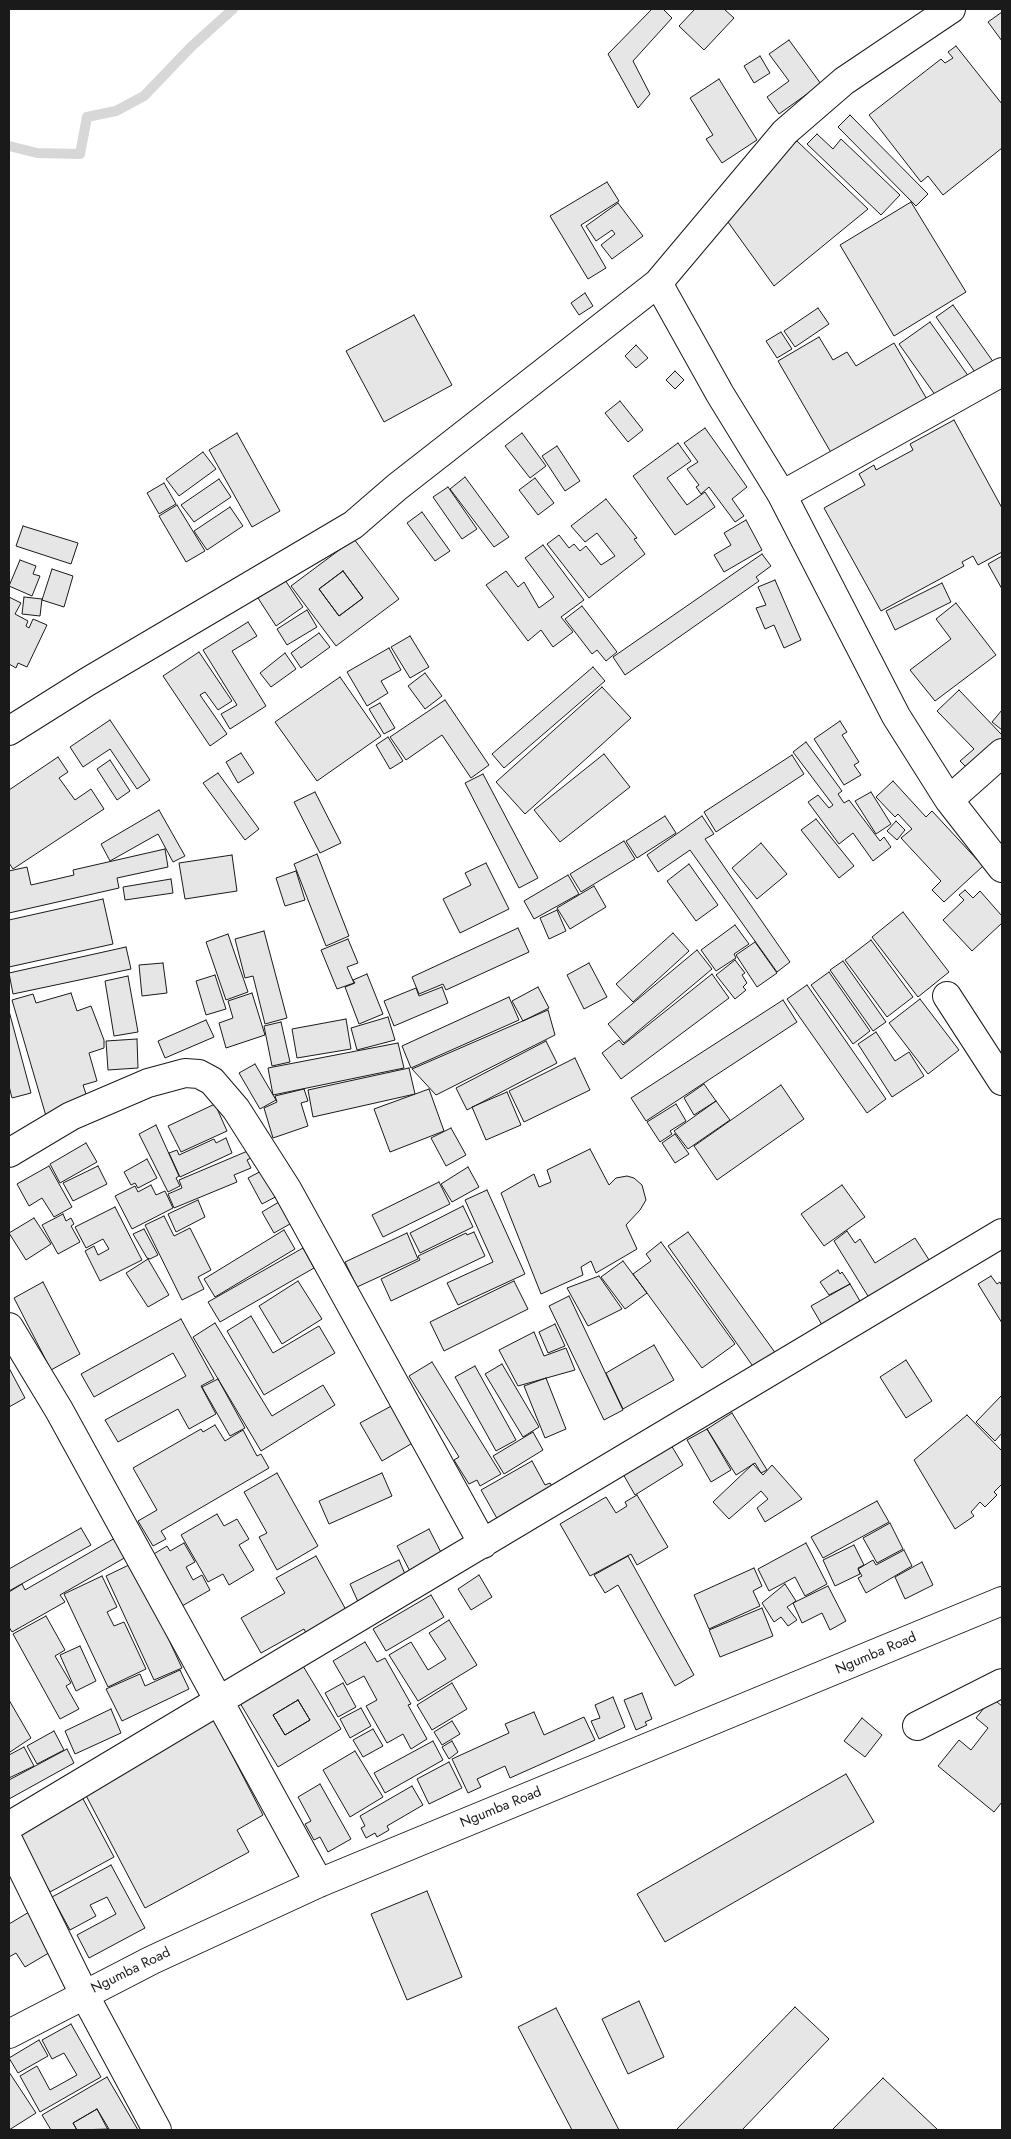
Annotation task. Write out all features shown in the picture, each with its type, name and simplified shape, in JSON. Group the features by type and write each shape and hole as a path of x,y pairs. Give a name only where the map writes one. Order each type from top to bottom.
{"street":[{"path":"9,732 87,682 353,525 403,482 658,284 785,132 844,81 951,9"},
{"path":"658,284 720,394 782,495 896,716 949,800 1002,868"},
{"path":"782,495 1001,374"},
{"path":"949,800 1002,752"},
{"path":"947,996 1002,1081"},
{"path":"9,1153 71,1116 148,1083 185,1073 200,1074 212,1082 236,1109 287,1189 483,1544"},
{"path":"9,1826 219,1698 483,1544 1002,1233"},
{"path":"9,1327 59,1410 319,1883"},
{"name":"Ngumba Road","path":"9,2034 84,1994 319,1883 1002,1601"},
{"path":"917,1726 1002,1683"},
{"path":"9,1842 84,1994 157,2130"}],"building":[{"path":"652,9 663,9 672,18 633,61 650,94 638,108 608,54"},
{"path":"695,9 724,9 734,18 704,50 679,26"},
{"path":"1002,12 1002,41 988,22"},
{"path":"789,40 821,84 779,114 767,97 789,81 769,54"},
{"path":"956,46 1002,104 1002,148 943,195 928,176 921,182 869,115 941,59 945,63 953,58 948,52"},
{"path":"760,56 770,73 754,83 744,66"},
{"path":"719,79 757,140 722,163 706,139 713,135 690,98"},
{"path":"850,115 928,194 916,206 838,127"},
{"path":"817,134 833,149 841,139 900,195 881,215 807,144"},
{"path":"797,141 868,209 774,286 728,222 744,187"},
{"path":"607,182 619,201 581,225 606,268 588,279 550,216"},
{"path":"911,202 966,292 894,336 840,245"},
{"path":"618,203 643,236 612,259 601,245 615,234 612,230 596,241 586,226"},
{"path":"585,293 593,306 579,315 571,303"},
{"path":"953,305 994,363 977,375 936,317"},
{"path":"818,308 829,324 795,347 784,331"},
{"path":"414,315 452,385 384,422 346,351"},
{"path":"930,322 969,377 938,399 899,344"},
{"path":"781,332 792,349 777,358 766,341"},
{"path":"819,337 833,360 847,352 856,366 894,343 928,401 833,456 778,361"},
{"path":"636,345 648,358 636,368 625,356"},
{"path":"675,371 684,380 675,389 666,380"},
{"path":"620,401 643,430 628,442 605,413"},
{"path":"954,420 1002,508 1002,552 978,565 973,556 962,562 964,566 881,611 824,508 865,485 859,474 874,465 876,470 913,450 910,444"},
{"path":"705,428 747,487 732,499 744,516 735,522 709,487 701,494 696,487 699,485 687,469 698,462 684,443"},
{"path":"237,433 280,511 252,527 209,450"},
{"path":"522,433 546,466 530,478 505,446"},
{"path":"678,443 691,461 667,478 687,505 705,492 715,507 675,535 633,476"},
{"path":"557,446 580,481 565,491 542,456"},
{"path":"203,452 216,469 179,496 166,479"},
{"path":"465,477 509,537 494,547 450,489"},
{"path":"535,478 554,503 538,515 519,490"},
{"path":"219,479 231,497 194,522 181,505"},
{"path":"164,483 176,504 159,514 147,493"},
{"path":"448,487 477,529 462,539 433,497"},
{"path":"606,499 637,538 634,539 645,554 589,598 547,544 559,535 569,548 574,544 580,551 586,546 601,565 615,556 597,533 585,542 571,526"},
{"path":"177,505 205,551 186,562 159,516"},
{"path":"230,507 243,526 207,550 194,531"},
{"path":"422,512 450,551 435,561 407,523"},
{"path":"746,520 762,550 724,572 714,555 731,545 724,533"},
{"path":"23,526 78,543 71,564 16,546"},
{"path":"354,539 399,599 336,646 291,586","holes":["343,571 363,598 339,616 319,589"]},
{"path":"543,545 584,600 561,617 573,632 553,647 541,630 528,641 486,585 506,571 518,587 524,582 539,608 554,597 525,558"},
{"path":"762,554 771,566 756,577 759,581 625,675 613,657"},
{"path":"1002,556 1002,589 988,564"},
{"path":"20,560 36,566 33,574 40,576 32,596 9,586"},
{"path":"52,569 73,576 64,607 42,600"},
{"path":"343,571 363,598 339,616 319,589"},
{"path":"285,580 303,607 276,626 258,598"},
{"path":"775,580 801,640 784,648 774,625 765,629 756,608 766,605 758,587"},
{"path":"942,583 951,602 895,630 886,611"},
{"path":"9,597 21,603 15,614 28,621 26,626 29,628 33,619 47,625 27,667 18,663 16,668 9,664"},
{"path":"24,597 42,599 40,616 22,614"},
{"path":"956,603 996,655 935,701 910,670 951,639 936,619"},
{"path":"582,606 617,652 606,661 597,650 592,654 565,619"},
{"path":"307,610 317,627 287,645 277,629"},
{"path":"248,622 257,636 232,651 266,706 230,729 221,714 237,705 203,650"},
{"path":"319,633 330,647 301,668 291,653"},
{"path":"410,636 429,667 410,678 391,647"},
{"path":"389,648 401,670 381,681 388,693 367,706 347,672"},
{"path":"199,652 232,701 218,710 205,692 200,695 227,734 210,746 163,676"},
{"path":"285,653 296,669 271,687 260,673"},
{"path":"593,667 605,681 504,768 492,754"},
{"path":"425,673 442,696 425,709 408,686"},
{"path":"340,677 381,736 317,781 275,722"},
{"path":"602,687 631,718 525,814 496,782"},
{"path":"959,690 1002,735 1002,740 970,771 960,761 974,749 937,711"},
{"path":"445,700 489,765 471,778 442,735 406,760 390,737"},
{"path":"380,703 395,728 384,734 369,709"},
{"path":"1002,710 1002,730 992,722"},
{"path":"110,720 150,780 137,789 110,749 83,767 70,747"},
{"path":"840,721 847,732 842,735 859,762 854,765 861,775 844,785 814,739"},
{"path":"388,737 403,761 390,769 376,745"},
{"path":"806,742 842,791 838,794 844,803 849,800 880,841 884,837 891,847 873,861 853,833 839,844 808,802 818,795 829,808 833,805 793,752"},
{"path":"241,753 254,773 238,783 226,762"},
{"path":"604,754 630,787 560,842 534,810"},
{"path":"792,755 804,774 716,832 704,812"},
{"path":"58,757 68,772 59,778 75,800 91,789 104,809 13,869 9,863 9,790"},
{"path":"110,760 130,791 117,800 97,769"},
{"path":"218,773 259,829 245,840 203,783"},
{"path":"483,774 538,878 519,888 465,783"},
{"path":"893,781 926,817 932,811 983,866 944,902 932,890 941,881 901,838 912,829 898,814 895,817 876,797"},
{"path":"315,792 341,843 320,853 294,802"},
{"path":"871,792 891,824 876,834 855,801"},
{"path":"159,810 185,856 173,862 158,834 110,861 101,844"},
{"path":"665,816 676,833 637,858 626,841"},
{"path":"702,816 714,834 705,839 790,962 777,972 690,850 658,872 647,855"},
{"path":"816,819 854,866 839,878 801,830"},
{"path":"896,821 905,830 897,840 887,831"},
{"path":"624,841 635,859 581,892 570,874"},
{"path":"761,843 787,874 757,899 732,868"},
{"path":"165,849 168,867 117,878 119,888 9,913 9,871 27,867 31,885 74,875 73,870"},
{"path":"317,854 349,936 326,946 294,864"},
{"path":"232,855 237,891 185,899 179,863"},
{"path":"486,863 509,909 460,933 443,899 471,885 465,873"},
{"path":"689,864 718,905 696,921 667,881"},
{"path":"296,871 305,900 285,906 276,878"},
{"path":"568,875 579,894 534,919 524,901"},
{"path":"171,879 173,893 125,900 123,887"},
{"path":"594,886 606,907 570,929 557,908"},
{"path":"965,890 973,898 980,891 1002,916 1002,923 972,951 943,920 964,900 959,895"},
{"path":"103,899 113,944 9,967 9,920"},
{"path":"557,910 566,931 549,939 540,918"},
{"path":"903,912 949,972 918,997 872,937"},
{"path":"735,925 749,944 734,954 736,958 716,971 701,950"},
{"path":"518,928 529,952 446,990 443,984 419,994 412,977"},
{"path":"264,931 287,1018 265,1024 253,976 245,978 235,939"},
{"path":"673,933 689,951 633,1002 616,984"},
{"path":"228,934 248,992 226,1000 206,942"},
{"path":"348,939 358,963 347,967 354,983 337,989 321,950"},
{"path":"871,940 913,997 887,1017 845,960"},
{"path":"755,942 777,973 757,987 736,955"},
{"path":"126,947 131,969 13,994 9,973"},
{"path":"697,950 712,969 624,1043 608,1024"},
{"path":"735,960 745,973 742,975 747,983 743,987 746,990 735,999 716,975"},
{"path":"843,961 886,1022 873,1031 830,970"},
{"path":"163,963 167,993 142,996 139,965"},
{"path":"589,963 607,997 584,1009 567,975"},
{"path":"829,972 870,1031 853,1044 811,985"},
{"path":"367,974 383,1014 359,1024 345,987 355,983 353,980"},
{"path":"712,974 729,998 621,1079 602,1053 619,1040 623,1045"},
{"path":"215,975 226,1009 206,1015 196,981"},
{"path":"128,976 138,1032 114,1036 105,981"},
{"path":"807,985 886,1099 867,1113 787,999"},
{"path":"442,987 448,1003 394,1026 384,1001 416,988 419,996"},
{"path":"538,987 549,1008 523,1021 512,1001"},
{"path":"71,993 77,1011 91,1006 104,1040 104,1048 89,1053 97,1081 83,1085 89,1103 46,1116 12,1000 33,994 36,1003"},
{"path":"252,993 265,1035 226,1048 219,1023 233,1018 228,1001"},
{"path":"509,997 519,1020 411,1068 402,1046"},
{"path":"920,999 959,1050 928,1074 889,1023"},
{"path":"783,1000 797,1022 646,1121 631,1098"},
{"path":"548,1010 555,1035 436,1095 412,1069"},
{"path":"9,1011 31,1093 12,1098 9,1086"},
{"path":"388,1017 395,1040 357,1050 351,1028"},
{"path":"346,1019 351,1049 297,1058 292,1029"},
{"path":"206,1020 214,1037 165,1058 158,1041"},
{"path":"281,1022 290,1062 272,1066 264,1026"},
{"path":"876,1032 895,1061 909,1052 924,1076 892,1097 858,1044"},
{"path":"137,1039 138,1068 108,1070 106,1041"},
{"path":"546,1041 557,1063 467,1110 456,1088"},
{"path":"398,1043 404,1068 273,1095 268,1068"},
{"path":"575,1058 590,1090 524,1122 509,1091"},
{"path":"255,1064 276,1100 260,1109 239,1073"},
{"path":"409,1068 415,1094 313,1117 308,1090"},
{"path":"704,1084 716,1101 694,1115 684,1098"},
{"path":"781,1085 804,1119 717,1180 694,1146"},
{"path":"304,1089 308,1101 301,1103 308,1126 273,1138 264,1108 277,1102 275,1096"},
{"path":"429,1089 444,1131 390,1152 374,1109"},
{"path":"507,1092 521,1125 486,1140 472,1107"},
{"path":"716,1101 730,1120 688,1149 674,1131"},
{"path":"215,1104 227,1131 181,1152 168,1126"},
{"path":"676,1104 686,1121 670,1131 672,1134 660,1142 647,1122"},
{"path":"156,1125 179,1176 176,1178 180,1186 168,1192 139,1134"},
{"path":"451,1128 466,1155 446,1166 431,1138"},
{"path":"675,1134 689,1154 675,1163 662,1143"},
{"path":"226,1138 232,1153 180,1177 169,1153 177,1150 179,1155 214,1139 216,1143"},
{"path":"86,1143 97,1162 60,1183 50,1164"},
{"path":"590,1149 609,1185 616,1178 627,1176 634,1178 642,1185 646,1200 640,1210 626,1225 637,1249 596,1273 591,1261 581,1267 583,1275 541,1294 501,1193 534,1174 539,1187 551,1182 547,1170"},
{"path":"250,1150 253,1157 247,1160 251,1168 234,1175 237,1182 174,1208 168,1194 182,1188 179,1180"},
{"path":"147,1159 157,1178 138,1188 135,1183 131,1185 124,1172"},
{"path":"49,1166 72,1207 54,1217 42,1198 29,1206 17,1184"},
{"path":"98,1166 107,1184 73,1201 63,1183"},
{"path":"468,1167 479,1187 452,1202 441,1184"},
{"path":"267,1168 281,1194 262,1204 248,1178"},
{"path":"439,1182 450,1204 383,1237 372,1215"},
{"path":"151,1185 156,1195 165,1191 173,1208 132,1229 115,1196 135,1186 138,1192"},
{"path":"842,1185 865,1217 824,1246 801,1214"},
{"path":"487,1190 525,1274 458,1305 447,1283 493,1262 465,1200"},
{"path":"284,1199 297,1220 274,1233 262,1212"},
{"path":"198,1200 205,1217 176,1232 168,1214"},
{"path":"463,1206 473,1227 420,1253 410,1233"},
{"path":"115,1207 142,1260 100,1281 85,1251 94,1246 98,1255 109,1249 103,1239 86,1248 75,1227"},
{"path":"63,1214 66,1221 71,1218 74,1224 71,1226 80,1242 58,1254 42,1225"},
{"path":"164,1216 174,1236 190,1228 211,1270 198,1277 204,1289 182,1300 145,1225"},
{"path":"34,1218 51,1244 26,1260 9,1233"},
{"path":"144,1229 158,1255 150,1259 147,1258 133,1234"},
{"path":"284,1230 295,1249 215,1297 204,1279"},
{"path":"847,1231 855,1243 860,1239 875,1263 915,1238 931,1263 871,1301 834,1241"},
{"path":"474,1232 485,1256 391,1301 381,1279 420,1260 418,1256 466,1233 467,1235"},
{"path":"688,1232 779,1358 757,1372 668,1246"},
{"path":"407,1233 418,1259 357,1287 345,1262"},
{"path":"661,1242 735,1344 702,1368 633,1274 651,1261 646,1254"},
{"path":"303,1248 314,1268 220,1322 208,1302"},
{"path":"148,1259 169,1295 148,1307 126,1273"},
{"path":"623,1261 647,1293 625,1309 601,1277"},
{"path":"838,1270 840,1274 842,1272 850,1284 829,1295 820,1282"},
{"path":"599,1276 622,1309 588,1326 567,1288"},
{"path":"991,1276 997,1284 1000,1282 1002,1286 1002,1323 978,1284"},
{"path":"298,1281 322,1319 282,1344 259,1306"},
{"path":"514,1281 528,1309 444,1351 430,1322"},
{"path":"43,1282 80,1354 51,1370 14,1298"},
{"path":"850,1284 860,1301 855,1304 861,1315 822,1325 811,1306"},
{"path":"569,1296 623,1410 604,1420 549,1306"},
{"path":"251,1316 273,1353 319,1326 335,1353 264,1395 227,1331"},
{"path":"181,1319 214,1379 201,1386 216,1414 189,1429 178,1409 118,1442 105,1420 186,1376 173,1353 94,1397 81,1374"},
{"path":"215,1323 272,1416 323,1385 335,1405 261,1451 193,1337"},
{"path":"555,1324 565,1346 548,1353 539,1332"},
{"path":"534,1332 544,1356 566,1348 575,1370 518,1386 499,1350"},
{"path":"654,1345 674,1380 623,1409 606,1373"},
{"path":"906,1360 932,1401 906,1418 880,1377"},
{"path":"432,1362 501,1474 480,1486 477,1480 469,1484 454,1460 459,1457 409,1376"},
{"path":"502,1364 539,1427 523,1437 485,1374"},
{"path":"475,1366 516,1440 496,1451 455,1377"},
{"path":"9,1368 25,1398 9,1407"},
{"path":"546,1378 566,1429 545,1438 524,1386"},
{"path":"218,1379 245,1428 230,1436 202,1387"},
{"path":"1002,1395 1002,1433 995,1441 976,1422"},
{"path":"395,1404 416,1441 382,1461 360,1423"},
{"path":"732,1413 767,1470 761,1473 755,1463 736,1475 707,1429"},
{"path":"967,1415 1002,1451 1002,1484 994,1492 997,1495 985,1507 980,1502 971,1512 974,1516 955,1529 914,1460"},
{"path":"215,1425 225,1441 243,1430 257,1456 261,1454 269,1468 161,1531 166,1539 153,1546 138,1521 157,1510 133,1468 201,1429 203,1432"},
{"path":"707,1429 731,1470 711,1482 687,1440"},
{"path":"533,1432 543,1450 504,1474 493,1456"},
{"path":"671,1445 683,1465 635,1495 623,1474"},
{"path":"532,1461 545,1485 550,1483 555,1491 499,1522 481,1490"},
{"path":"753,1464 763,1475 772,1465 802,1499 765,1522 757,1508 768,1499 761,1491 729,1519 713,1502"},
{"path":"277,1473 318,1546 277,1570 259,1537 267,1533 244,1492"},
{"path":"382,1473 392,1496 329,1524 319,1501"},
{"path":"637,1495 668,1547 637,1565 631,1554 590,1576 560,1524 606,1497 616,1513 627,1506 625,1502"},
{"path":"877,1501 889,1522 823,1558 811,1537"},
{"path":"217,1514 224,1526 237,1519 249,1539 239,1545 254,1570 229,1585 223,1574 208,1582 181,1535"},
{"path":"890,1523 903,1549 877,1563 863,1538"},
{"path":"81,1528 91,1545 9,1591 9,1569"},
{"path":"429,1529 447,1564 415,1581 397,1546"},
{"path":"115,1538 126,1557 60,1595 65,1602 12,1632 9,1627 9,1592 22,1584 25,1590"},
{"path":"184,1543 195,1562 186,1567 193,1580 202,1575 210,1590 182,1606 152,1555 167,1546 170,1551"},
{"path":"806,1543 827,1584 805,1596 795,1577 769,1591 758,1569"},
{"path":"854,1545 864,1565 858,1568 860,1574 835,1586 823,1560"},
{"path":"904,1550 912,1566 866,1593 858,1578 862,1576 858,1569 873,1560 876,1565"},
{"path":"316,1556 350,1617 309,1639 304,1629 261,1653 241,1618 285,1593 276,1578"},
{"path":"628,1556 694,1675 675,1686 618,1585 605,1593 594,1575"},
{"path":"399,1560 408,1581 359,1604 350,1584"},
{"path":"922,1562 933,1585 905,1599 895,1577"},
{"path":"133,1563 182,1668 154,1680 106,1576"},
{"path":"754,1568 762,1586 753,1591 760,1606 709,1629 694,1595"},
{"path":"479,1575 492,1597 471,1610 458,1589"},
{"path":"102,1576 117,1607 107,1612 114,1626 124,1622 146,1669 108,1687 64,1594"},
{"path":"785,1584 796,1601 787,1607 797,1620 788,1626 781,1617 774,1622 762,1603"},
{"path":"828,1586 846,1621 830,1630 822,1613 802,1623 793,1603"},
{"path":"431,1595 444,1617 386,1651 373,1629"},
{"path":"762,1608 773,1636 720,1657 709,1630"},
{"path":"46,1616 65,1650 55,1656 71,1683 66,1686 79,1709 60,1719 13,1634"},
{"path":"449,1620 477,1665 418,1701 389,1655 411,1642 428,1670 446,1659 429,1633"},
{"path":"365,1642 377,1662 385,1658 411,1704 408,1705 427,1739 411,1749 403,1734 387,1743 366,1706 377,1700 364,1676 347,1685 333,1661"},
{"path":"80,1646 96,1681 76,1691 60,1655"},
{"path":"303,1666 341,1729 278,1767 240,1703","holes":["298,1700 310,1720 285,1735 273,1715"]},
{"path":"180,1670 189,1689 122,1721 106,1689 140,1674 145,1686"},
{"path":"343,1683 356,1707 338,1717 325,1693"},
{"path":"452,1683 467,1709 432,1730 417,1705"},
{"path":"642,1693 652,1719 645,1722 647,1725 636,1730 624,1700"},
{"path":"613,1697 625,1727 599,1739 591,1721 600,1718 595,1705"},
{"path":"992,1698 1002,1706 1002,1802 994,1812 938,1766 959,1740 971,1750 988,1728 976,1718"},
{"path":"9,1700 31,1738 10,1752 9,1751"},
{"path":"298,1700 310,1720 285,1735 273,1715"},
{"path":"361,1708 371,1726 350,1738 340,1719"},
{"path":"111,1709 121,1733 75,1754 65,1731"},
{"path":"534,1712 544,1735 584,1717 595,1740 510,1778 505,1766 477,1779 481,1787 468,1793 452,1759 509,1733 505,1724"},
{"path":"213,1718 263,1815 237,1830 249,1852 145,1908 80,1784"},
{"path":"862,1718 882,1735 865,1757 844,1741"},
{"path":"452,1721 460,1734 442,1745 434,1732"},
{"path":"373,1729 383,1746 363,1757 353,1740"},
{"path":"54,1731 64,1750 37,1764 27,1746"},
{"path":"433,1741 443,1760 385,1793 374,1773"},
{"path":"452,1741 458,1752 449,1759 442,1747"},
{"path":"24,1747 34,1766 9,1778 9,1755"},
{"path":"67,1749 74,1763 9,1799 9,1780"},
{"path":"355,1751 383,1797 350,1817 323,1770"},
{"path":"449,1762 462,1788 429,1804 417,1779"},
{"path":"846,1774 874,1822 665,1942 637,1894"},
{"path":"320,1784 351,1839 328,1852 320,1837 314,1840 305,1824 311,1821 298,1797"},
{"path":"412,1786 423,1805 387,1826 389,1830 377,1837 375,1833 366,1838 361,1828 365,1826 360,1816"},
{"path":"82,1797 114,1857 50,1892 17,1831"},
{"path":"111,1865 145,1928 89,1958 77,1935 116,1914 107,1897 90,1905 96,1916 70,1930 52,1897"},
{"path":"427,1891 462,1977 407,2000 371,1914"},
{"path":"29,1912 52,1951 25,1967 16,1953 9,1957 9,1924"},
{"path":"639,2001 664,2057 628,2074 602,2019"},
{"path":"795,2007 829,2039 742,2130 676,2130"},
{"path":"556,2008 619,2130 572,2130 518,2027"},
{"path":"71,2024 101,2077 40,2112 20,2076 37,2066 50,2090 77,2075 64,2053 52,2059 42,2040"},
{"path":"39,2040 48,2056 18,2073 9,2058"},
{"path":"9,2072 36,2113 9,2130"},
{"path":"107,2077 138,2130 108,2130 97,2109 73,2123 77,2130 51,2130 42,2115"},
{"path":"883,2078 938,2130 832,2130"},
{"path":"97,2109 109,2129 77,2130 73,2123"}],"waterway":[{"path":"9,146 37,153 80,154 87,117 116,111 144,96 192,46 233,9"}]}
